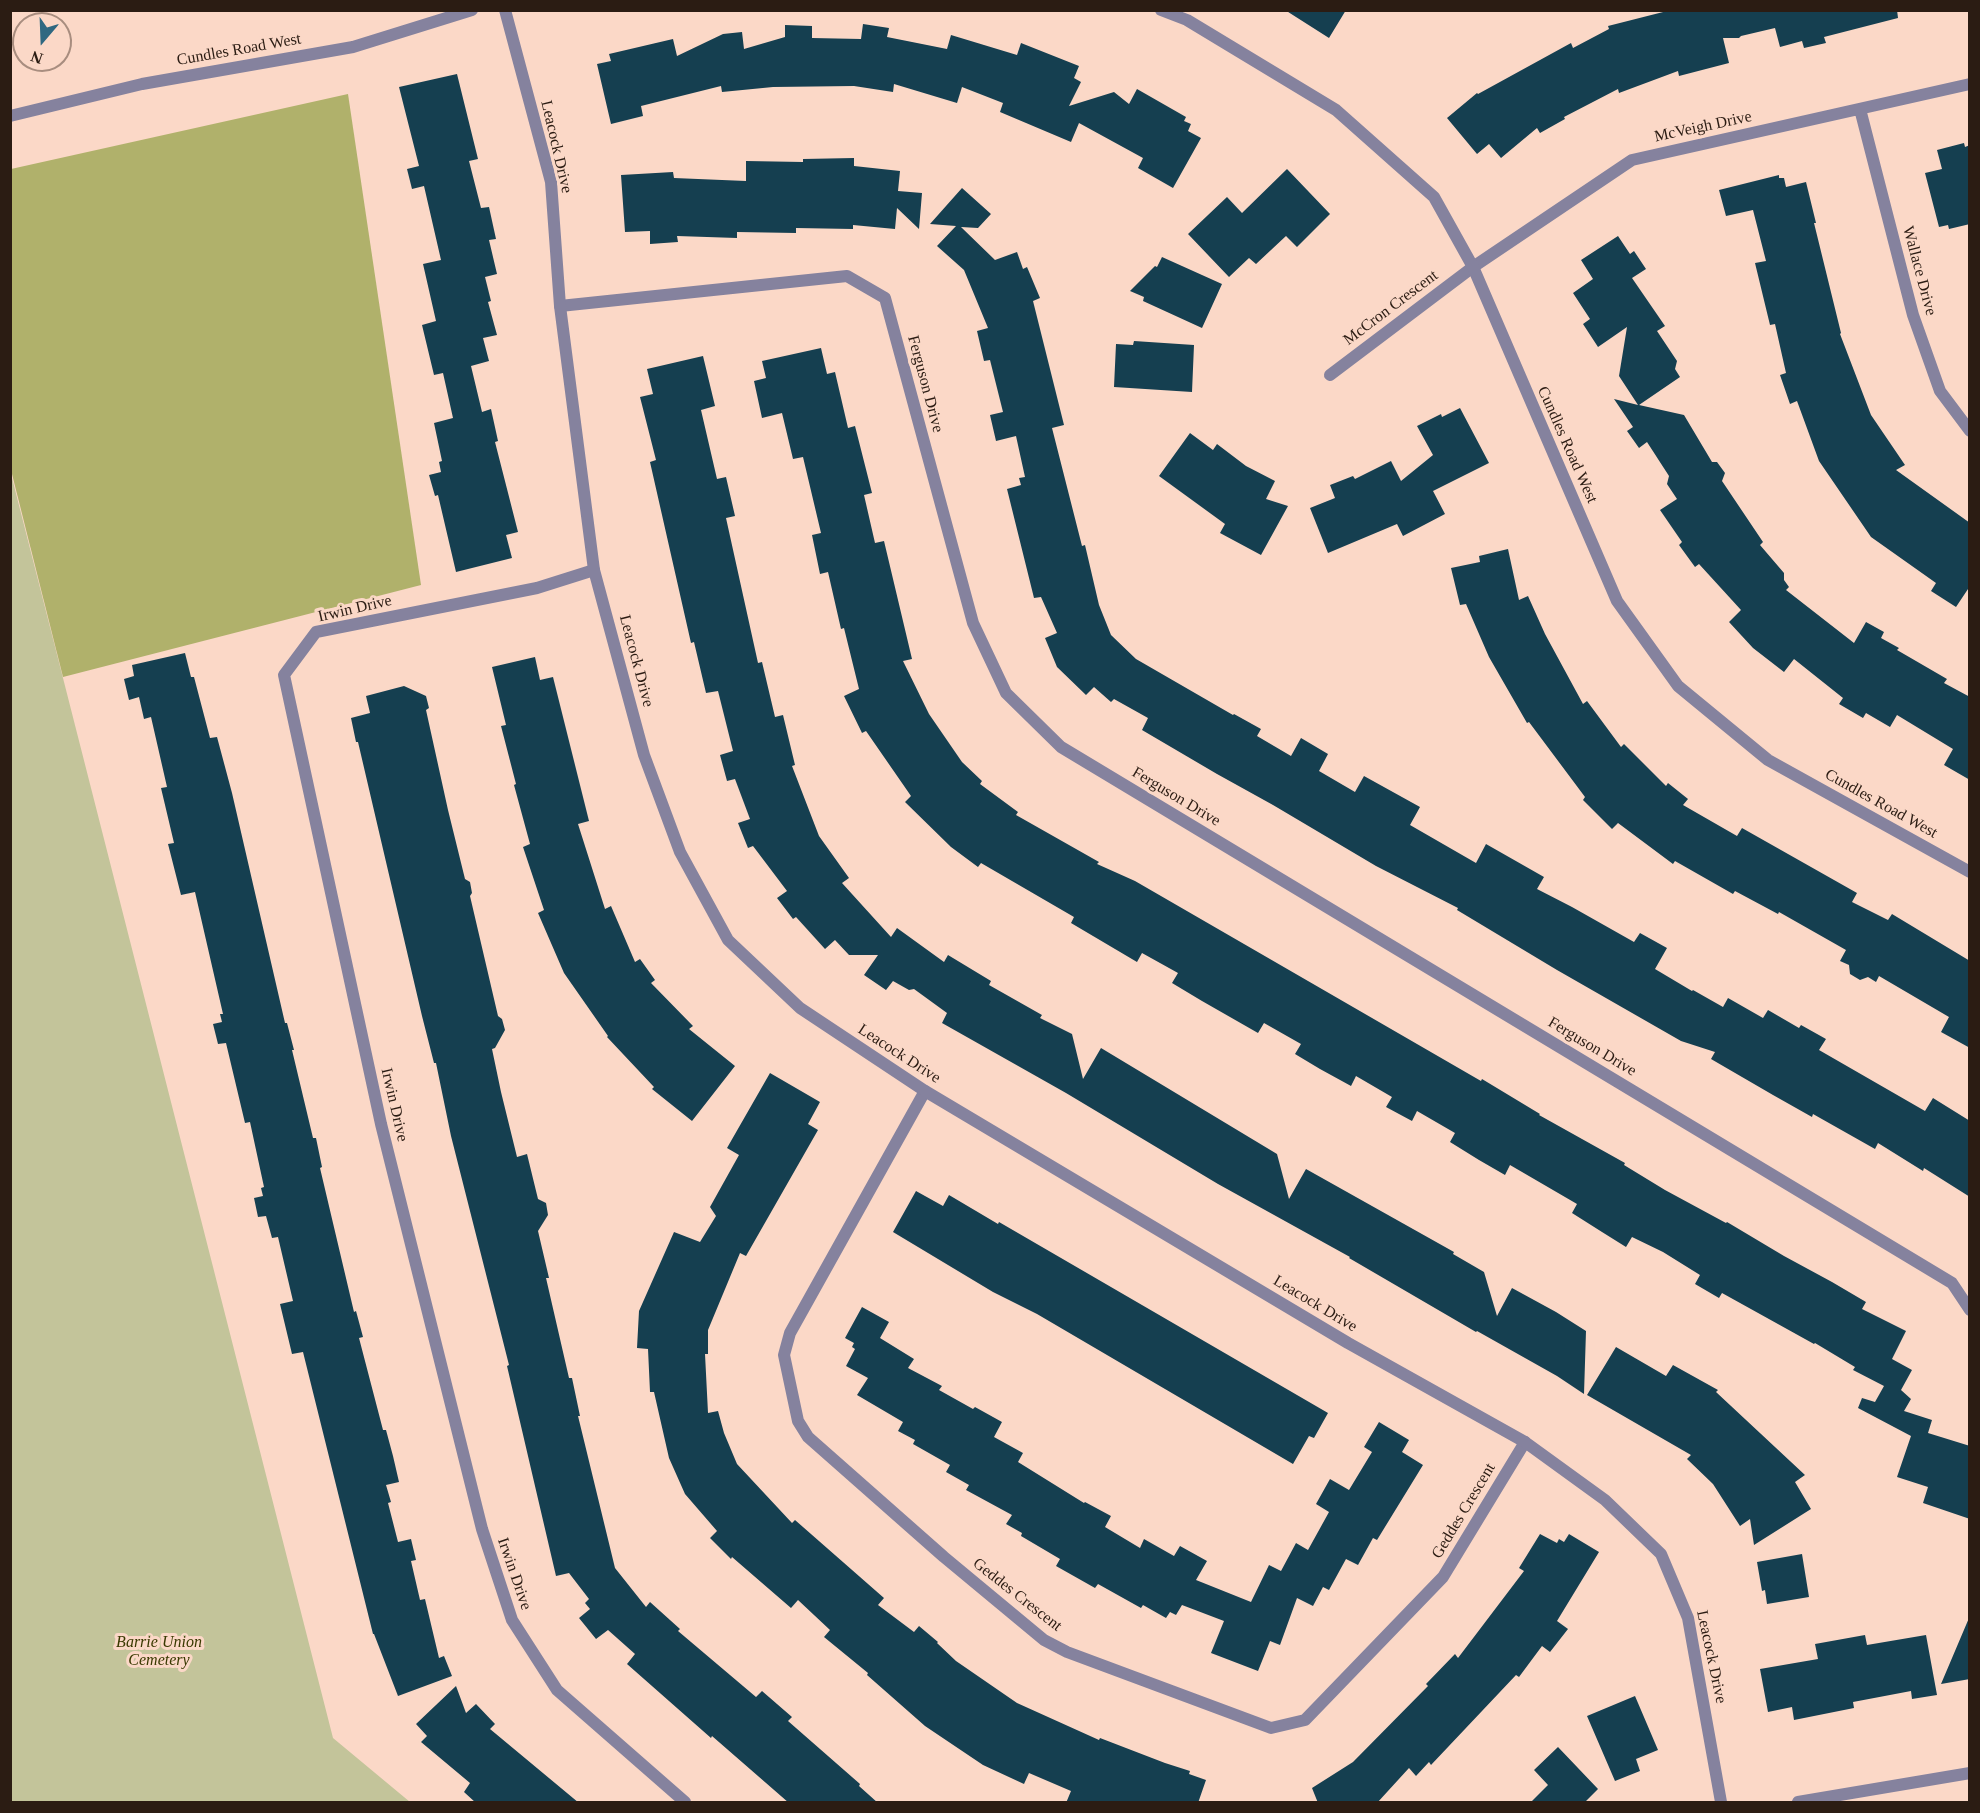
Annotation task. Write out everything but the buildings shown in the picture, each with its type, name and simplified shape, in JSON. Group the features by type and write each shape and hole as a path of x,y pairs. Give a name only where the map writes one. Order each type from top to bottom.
{"street":[{"name":"Cundles Road West","path":"10,116 142,84 353,47 472,10"},
{"name":"Leacock Drive","path":"506,10 550,182 560,306 594,570 644,755 680,852 728,940 800,1008 925,1091 1348,1343 1525,1442 1605,1500 1661,1554 1688,1618 1721,1803"},
{"name":"Cundles Road West","path":"1161,10 1190,15 1336,110 1434,197 1473,267 1617,601 1678,686 1768,760 1970,872"},
{"name":"McVeigh Drive","path":"1473,267 1632,160 1970,84"},
{"name":"Wallace Drive","path":"1860,109 1913,315 1940,391 1970,431"},
{"name":"McCron Crescent","path":"1330,375 1473,267"},
{"name":"Ferguson Drive","path":"560,306 847,276 885,298 973,623 1006,693 1062,747 1952,1283 1970,1310"},
{"name":"Irwin Drive","path":"594,570 537,588 316,632 284,675 381,1124 482,1529 512,1620 557,1690 685,1803"},
{"name":"Geddes Crescent","path":"925,1091 790,1333 784,1354 798,1421 808,1437 944,1557 1044,1640 1067,1652 1271,1728 1305,1720 1443,1577 1525,1442"},
{"path":"1798,1803 1970,1773"}],"green space":[{"path":"348,94 421,585 63,677 11,470 11,169"},
{"name":"Barrie Union Cemetery","path":"10,470 333,1738 410,1802 11,1802"}]}
